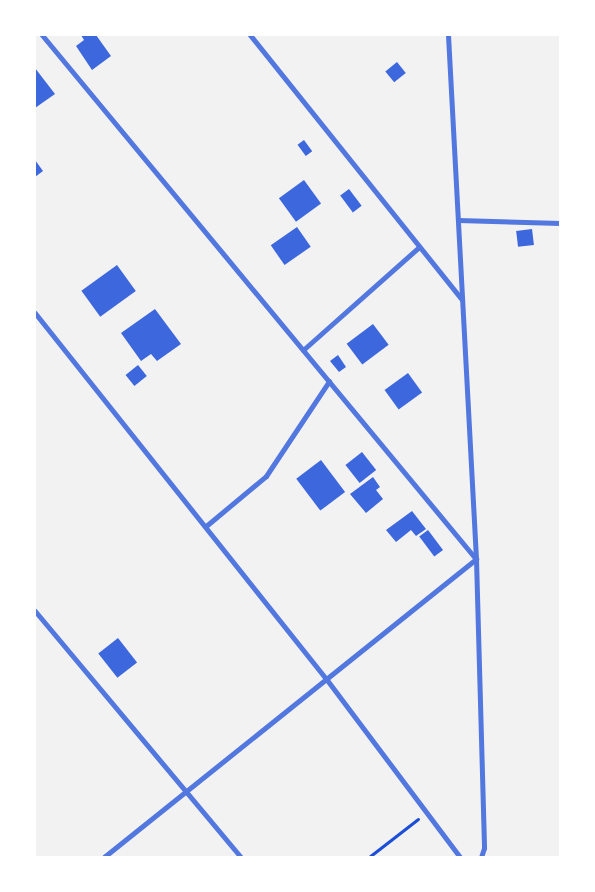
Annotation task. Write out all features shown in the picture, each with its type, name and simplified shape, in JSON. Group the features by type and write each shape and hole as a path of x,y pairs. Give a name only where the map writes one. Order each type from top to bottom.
{"street":[{"path":"42,35 476,559"},
{"path":"250,35 462,300"},
{"path":"448,35 476,559 484,848 481,857"},
{"path":"458,220 560,223"},
{"path":"302,350 419,246"},
{"path":"35,313 327,680 428,811 460,857"},
{"path":"206,526 266,476 329,381"},
{"path":"104,857 476,559"},
{"path":"35,611 241,857"}],"path":[{"path":"369,857 428,811"}],"building":[{"path":"81,35 96,35 111,56 92,70 76,46 84,40"},
{"path":"397,62 406,73 394,82 385,71"},
{"path":"35,68 55,94 35,108"},
{"path":"304,140 312,151 306,156 298,145"},
{"path":"35,160 43,171 35,177"},
{"path":"304,180 321,203 296,222 279,198"},
{"path":"349,189 362,206 353,212 340,196"},
{"path":"297,227 311,247 285,265 271,245"},
{"path":"532,229 534,245 518,247 516,231"},
{"path":"117,265 136,291 100,317 81,291"},
{"path":"155,309 181,344 157,361 151,354 141,361 121,333"},
{"path":"373,324 389,345 362,365 347,344"},
{"path":"338,355 346,367 339,372 330,361"},
{"path":"138,365 147,376 134,386 126,375"},
{"path":"408,373 422,392 399,409 385,390"},
{"path":"362,452 376,470 360,483 345,465"},
{"path":"321,460 345,492 320,511 296,479"},
{"path":"373,477 380,487 376,490 383,499 366,513 350,494"},
{"path":"412,511 426,529 416,536 411,530 396,542 386,530"},
{"path":"428,530 443,550 434,557 419,537"},
{"path":"118,638 137,662 117,678 98,653"}]}
